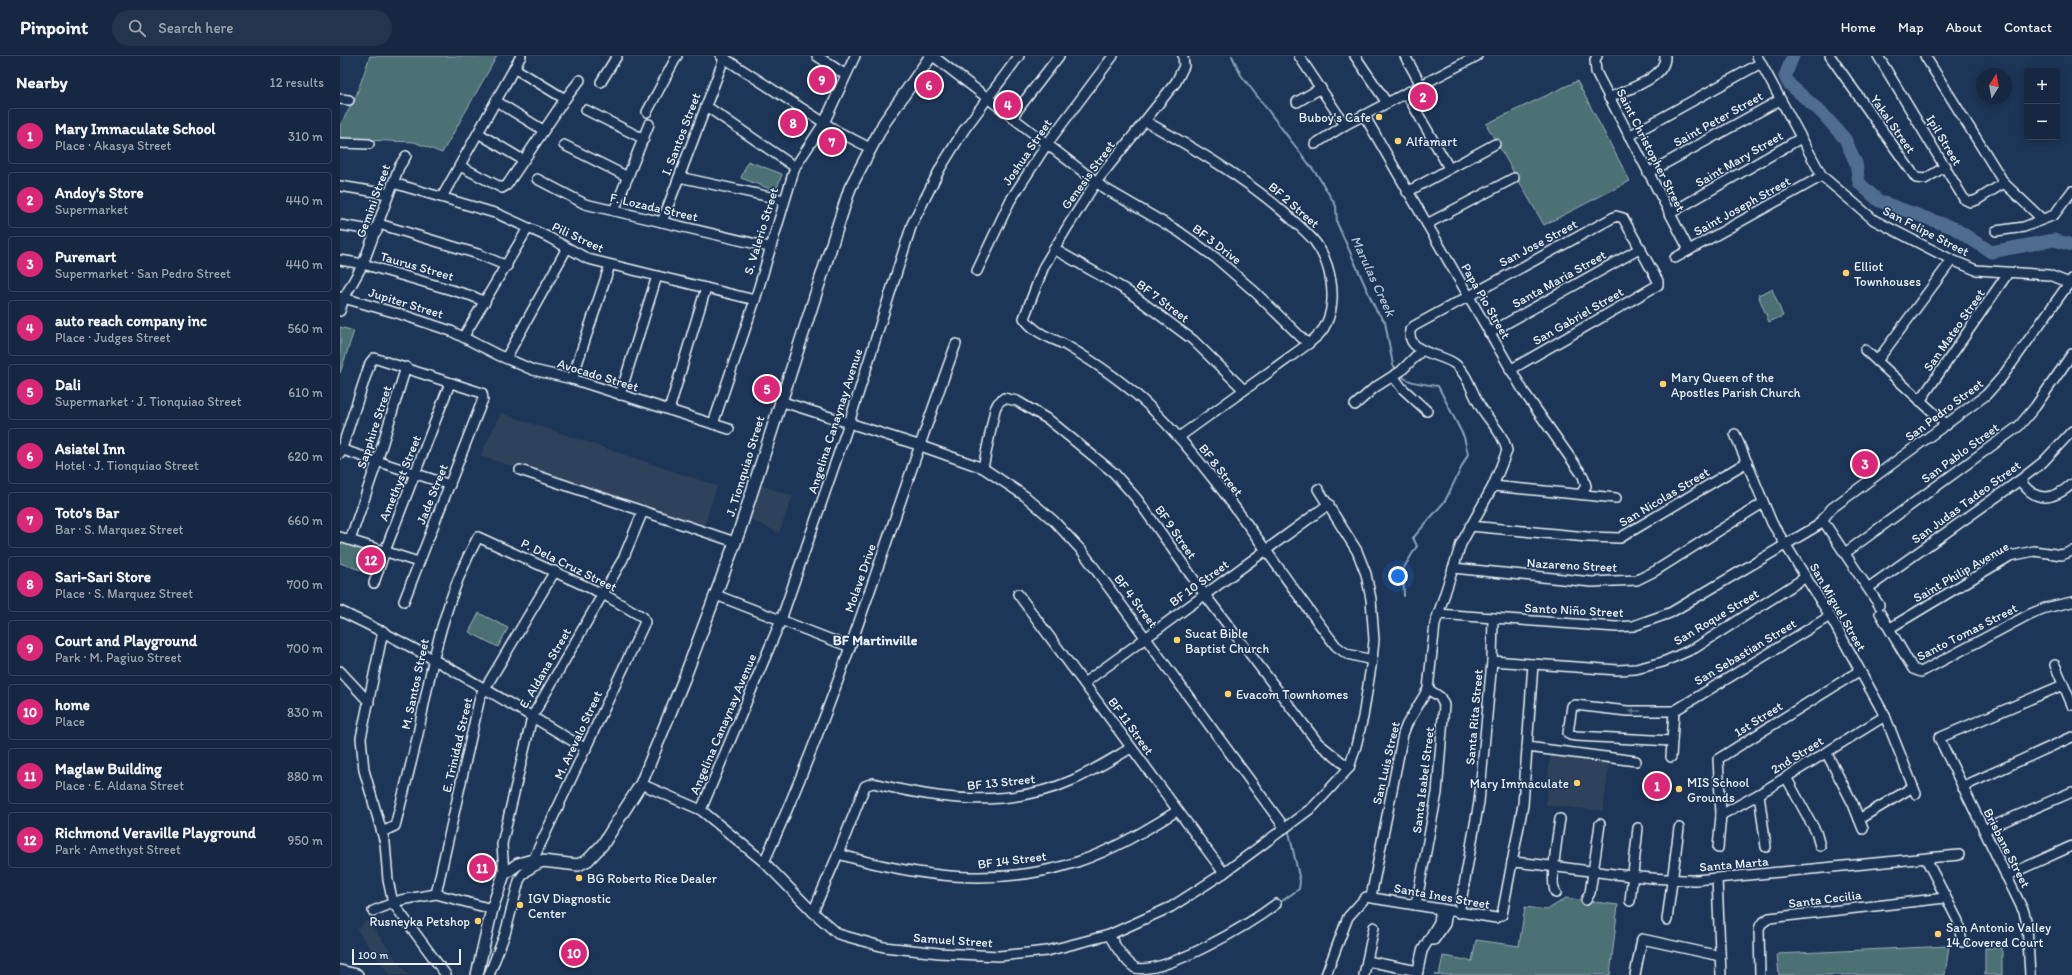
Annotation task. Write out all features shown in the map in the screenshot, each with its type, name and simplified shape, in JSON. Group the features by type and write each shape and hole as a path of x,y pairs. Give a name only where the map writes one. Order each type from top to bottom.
{"main road":[{"name":"J. Tionquiao Street","path":"539,860 582,864 595,854 618,824 641,784 736,542 780,401 850,188 870,146 884,123 932,56"},
{"path":"477,973 492,909 508,870 539,860"},
{"path":"340,971 353,975"}],"street":[{"path":"442,197 521,56"},
{"path":"601,82 618,56"},
{"path":"647,112 667,72 677,56"},
{"path":"817,56 846,75"},
{"name":"S. Valerio Street","path":"714,424 755,300 794,166 824,123 855,56"},
{"name":"BF 3 Drive","path":"932,56 1110,192 1178,230 1216,258 1255,292 1308,344"},
{"name":"Angelina Canaynay Avenue","path":"701,810 781,620 849,423 912,224 941,167 987,98 1019,56"},
{"path":"1012,116 1059,56"},
{"name":"Joshua Street","path":"977,271 1010,201 1047,144 1113,56"},
{"name":"Genesis Street","path":"1024,318 1036,284 1054,249 1096,182 1176,82 1184,66 1183,56"},
{"path":"1300,56 1345,125"},
{"path":"1355,56 1387,103"},
{"path":"1405,56 1421,85"},
{"path":"1315,144 1345,125 1477,56"},
{"path":"1609,98 1655,76 1663,66 1665,56"},
{"name":"Yakal Street","path":"1830,56 1916,178 1925,179 1946,166"},
{"name":"Ipil Street","path":"1878,56 1946,166 1964,199 1970,202 1977,200 2004,183"},
{"path":"1925,56 2004,183 2042,219"},
{"path":"724,57 824,123 870,146"},
{"name":"I. Santos Street","path":"662,222 724,57"},
{"name":"Saint Christopher Street","path":"1596,58 1596,72 1689,250"},
{"path":"1629,136 1759,59"},
{"name":"San Felipe Street","path":"1759,59 1822,176 1874,220 1952,260 1982,272 2049,275 2071,281"},
{"path":"514,68 565,99"},
{"path":"460,166 502,188 507,185 543,130 580,80"},
{"path":"1297,102 1321,88"},
{"path":"1406,93 1449,168"},
{"name":"Saint Peter Street","path":"1648,173 1780,100"},
{"path":"496,101 543,130"},
{"path":"706,106 794,166"},
{"path":"586,110 644,139"},
{"name":"Papa Pio Street","path":"1364,115 1510,370 1541,420 1583,476 1586,486 1581,494"},
{"name":"BF 2 Street","path":"1145,121 1236,174 1273,202 1316,244 1329,274 1332,302 1326,325 1308,344 1179,438"},
{"path":"614,211 650,124"},
{"path":"478,133 523,160"},
{"name":"Saint Mary Street","path":"1669,214 1801,138"},
{"path":"340,143 369,144"},
{"path":"1407,192 1495,144"},
{"path":"564,145 628,177"},
{"name":"Gemini Street","path":"340,311 342,298 363,264 378,227 388,194 399,167 406,156"},
{"name":"Saint Joseph Street","path":"1675,258 1822,176"},
{"path":"679,177 784,200"},
{"path":"1427,224 1514,178"},
{"name":"F. Lozada Street","path":"536,179 585,204 770,247"},
{"name":"Pili Street","path":"393,183 498,214 588,259 755,300"},
{"path":"340,186 388,194"},
{"path":"1996,231 2024,227 2054,215 2072,191"},
{"name":"San Jose Street","path":"1422,350 1417,348 1411,341 1410,330 1414,326 1468,295 1616,216 1623,218 1641,248"},
{"path":"340,225 378,227 478,254 507,266"},
{"path":"464,336 507,266 528,228"},
{"path":"506,358 567,248"},
{"name":"San Gabriel Street","path":"1510,370 1658,283 1641,248"},
{"name":"Santa Maria Street","path":"1489,333 1641,248"},
{"name":"BF 7 Street","path":"1054,249 1126,290 1193,340 1244,390"},
{"name":"Taurus Street","path":"340,260 363,264 472,296 485,302"},
{"path":"1877,361 1952,260"},
{"path":"572,379 610,265"},
{"name":"San Mateo Street","path":"1920,401 2008,273"},
{"path":"620,395 657,276"},
{"name":"San Pedro Street","path":"1822,519 1832,508 1947,425 1993,389 2071,281"},
{"path":"669,410 706,288"},
{"name":"Jupiter Street","path":"342,298 400,314 464,336"},
{"name":"BF 8 Street","path":"1024,318 1035,331 1065,345 1125,385 1149,406 1179,438 1336,646 1346,654 1372,660"},
{"name":"Avocado Street","path":"464,336 533,370 572,379 729,429"},
{"name":"Molave Drive","path":"764,862 828,706 850,647 918,445 956,344"},
{"path":"1355,405 1374,388 1397,374 1422,350"},
{"name":"San Luis Street","path":"1371,897 1404,734 1407,724 1428,689 1438,614 1461,544 1493,486 1507,451 1506,445 1482,409 1458,367 1449,361 1422,350"},
{"path":"1865,350 1947,425"},
{"name":"San Pablo Street","path":"1845,553 2019,426 2035,407 2072,354"},
{"path":"450,383 406,367 374,358 370,363 340,451 450,485"},
{"name":"Sapphire Street","path":"350,540 377,462 406,367"},
{"path":"1397,374 1402,388 1427,411"},
{"name":"Jade Street","path":"404,601 483,399 482,392 450,383"},
{"name":"Amethyst Street","path":"374,583 450,383"},
{"name":"BF 9 Street","path":"983,468 995,409 998,403 1004,398 1011,398 1049,420 1114,473 1137,499 1205,595 1318,743 1349,768"},
{"name":"BF 4 Street","path":"780,401 918,445 983,468 1025,496 1054,521 1082,551 1284,827"},
{"name":"San Judas Tadeo Street","path":"1868,588 2020,480 2043,462 2072,431"},
{"name":"San Miguel Street","path":"1735,434 1763,503 1785,544 1830,616 1885,716 1915,790 1859,819"},
{"name":"San Nicolas Street","path":"1470,526 1587,537 1620,538 1747,462"},
{"path":"520,470 736,542"},
{"path":"2020,480 2027,491 2045,497 2056,496 2072,484"},
{"path":"1493,486 1616,498"},
{"path":"1318,489 1357,550 1366,574 1371,599 1374,640 1372,660 1363,717 1349,768"},
{"name":"Nazareno Street","path":"1453,568 1592,582 1637,580 1655,571 1763,503"},
{"name":"BF 10 Street","path":"1084,683 1329,504"},
{"name":"E. Aldana Street","path":"508,870 502,844 532,717 623,559 643,511"},
{"name":"Santo Tomas Street","path":"1822,519 1868,588 1913,668 1921,672 2030,614 2045,608 2072,602"},
{"name":"Santo Niño Street","path":"1438,614 1616,627 1633,626 1670,614 1817,526 1822,519"},
{"path":"340,537 418,562"},
{"name":"P. Dela Cruz Street","path":"478,537 603,594 643,617 645,622"},
{"name":"M. Santos Street","path":"382,832 395,826 417,735 432,658 453,590 478,537"},
{"name":"Saint Philip Avenue","path":"1890,628 2010,556 2034,551 2062,555 2072,551"},
{"name":"E. Trinidad Street","path":"436,894 480,697 555,571"},
{"name":"San Roque Street","path":"1492,661 1618,670 1636,669 1663,662 1695,648 1806,577"},
{"name":"BF 11 Street","path":"1018,594 1224,873"},
{"path":"716,595 850,647"},
{"path":"340,611 383,631 432,658 586,749"},
{"name":"San Sebastian Street","path":"1674,711 1830,616"},
{"name":"Santa Rita Street","path":"1460,913 1479,802 1492,661 1493,618"},
{"name":"M. Arevalo Street","path":"539,860 586,749 645,622"},
{"path":"383,631 362,738 364,770 382,832 388,880 394,903 446,975"},
{"path":"1512,862 1522,805 1533,664"},
{"path":"2055,665 2072,705"},
{"path":"340,670 369,702"},
{"name":"1st Street","path":"1721,815 1718,760 1859,670"},
{"name":"Brisbane Street","path":"2030,975 2027,924 2021,905 1962,788 1940,738 2063,685"},
{"name":"Santa Isabel Street","path":"1416,905 1437,793 1444,705 1440,697 1428,689"},
{"path":"1671,757 1674,711 1627,711 1572,706 1568,733 1570,735 1672,741"},
{"name":"2nd Street","path":"1721,815 1885,716"},
{"path":"1962,788 2072,737"},
{"name":"BF 13 Street","path":"838,854 866,786 873,783 932,797 960,799 1008,796 1049,789 1071,781 1092,772 1131,748"},
{"path":"1527,748 1636,761"},
{"path":"1826,752 1863,828"},
{"name":"Samuel Street","path":"641,784 701,810 764,862 813,912 838,934 884,947 939,953 999,956 1047,951 1109,935 1171,907 1224,873 1284,827 1313,807 1349,768"},
{"path":"1786,777 1816,832 1820,846"},
{"path":"1984,830 2072,792"},
{"path":"1758,794 1766,847"},
{"name":"BF 14 Street","path":"838,854 910,872 934,875 969,877 1036,872 1077,862 1106,850 1133,838 1177,811"},
{"path":"1718,848 1721,815"},
{"path":"1556,893 1553,888 1554,865 1560,819"},
{"path":"1586,900 1590,893 1600,824"},
{"path":"1630,902 1638,828"},
{"path":"1667,920 1671,880 1679,828"},
{"path":"2006,876 2072,846"},
{"path":"813,912 838,854"},
{"name":"Santa Marta","path":"1512,862 1554,865 1671,880 1717,879 1960,855"},
{"path":"1926,859 1958,921 1962,942"},
{"path":"477,973 492,974 505,934 519,881 522,874 539,860"},
{"name":"Santa Ines Street","path":"1371,897 1496,918 1502,915 1512,862"},
{"path":"1717,879 1721,975"},
{"path":"372,911 394,903 436,894 492,909"},
{"path":"1326,975 1348,917 1364,899 1371,897"},
{"name":"Santa Cecilia","path":"1760,975 1759,929 1761,924 1769,918 1945,898"},
{"path":"1109,935 1115,946 1136,968 1156,973 1168,971 1196,958 1240,931 1276,904"},
{"path":"1367,961 1417,973 1422,951 1439,922 1444,910"},
{"path":"1364,975 1374,927"},
{"path":"1635,975 1642,939 1720,956"}],"shaded area":[{"path":"501,413 717,486 704,527 480,456"},
{"path":"760,485 793,496 779,533 750,519"},
{"name":"Mary Immaculate","path":"1550,753 1610,761 1603,811 1546,805"},
{"path":"367,920 408,975 390,975 357,930"}],"green space":[{"path":"370,56 497,56 442,153 414,142 340,139 340,125 355,99"},
{"path":"820,71 832,78 825,89 813,82"},
{"path":"1577,81 1630,181 1544,225 1486,124"},
{"path":"748,161 782,174 776,191 741,178"},
{"path":"1772,289 1783,316 1769,322 1758,295"},
{"path":"340,327 354,331 340,373"},
{"path":"340,539 383,552 375,575 340,563"},
{"path":"479,613 508,628 498,647 469,632"},
{"path":"1566,898 1618,905 1610,975 1439,975 1443,956 1472,961 1476,940 1519,946 1525,907 1547,910"},
{"path":"1949,946 1945,975 1779,975 1777,954"},
{"path":"1985,948 2002,948 2002,975 1985,975"}],"waterway":[{"name":"Marulas Creek","path":"1232,56 1241,75 1318,176 1336,206 1337,223 1376,310 1385,322 1393,365 1398,371"},
{"path":"1793,56 1785,76 1789,84 1823,114 1845,139 1856,163 1859,183 1879,201 1954,228 1991,252 2054,240 2072,245"},
{"name":"Marulas Creek","path":"1400,374 1412,382 1438,386 1464,437 1468,454 1445,501 1413,538 1417,546 1403,569 1404,596"},
{"path":"1282,901 1299,889 1300,881 1289,832"}],"place":[{"name":"Court and Playground","path":"822,80"},
{"name":"Asiatel Inn","path":"929,85"},
{"name":"Andoy's Store","path":"1423,97"},
{"name":"auto reach company inc","path":"1008,105"},
{"name":"Buboy's Cafe","path":"1379,117"},
{"name":"Sari-Sari Store","path":"793,123"},
{"name":"Alfamart","path":"1398,141"},
{"name":"Toto's Bar","path":"832,142"},
{"name":"Elliot Townhouses","path":"1846,273"},
{"name":"Mary Queen of the Apostles Parish Church","path":"1663,384"},
{"name":"Dali","path":"767,389"},
{"name":"Puremart","path":"1865,464"},
{"name":"Richmond Veraville Playground","path":"371,560"},
{"name":"Sucat Bible Baptist Church","path":"1177,640"},
{"name":"Evacom Townhomes","path":"1228,694"},
{"name":"Mary Immaculate","path":"1577,783"},
{"name":"Mary Immaculate School","path":"1657,786"},
{"name":"MIS School Grounds","path":"1679,789"},
{"name":"Maglaw Building","path":"482,868"},
{"name":"BG Roberto Rice Dealer","path":"579,878"},
{"name":"IGV Diagnostic Center","path":"520,905"},
{"name":"Rusneyka Petshop","path":"478,921"},
{"name":"San Antonio Valley 14 Covered Court","path":"1938,934"},
{"name":"home","path":"574,953"}],"district":[{"name":"BF Martinville","path":"875,640"}]}
